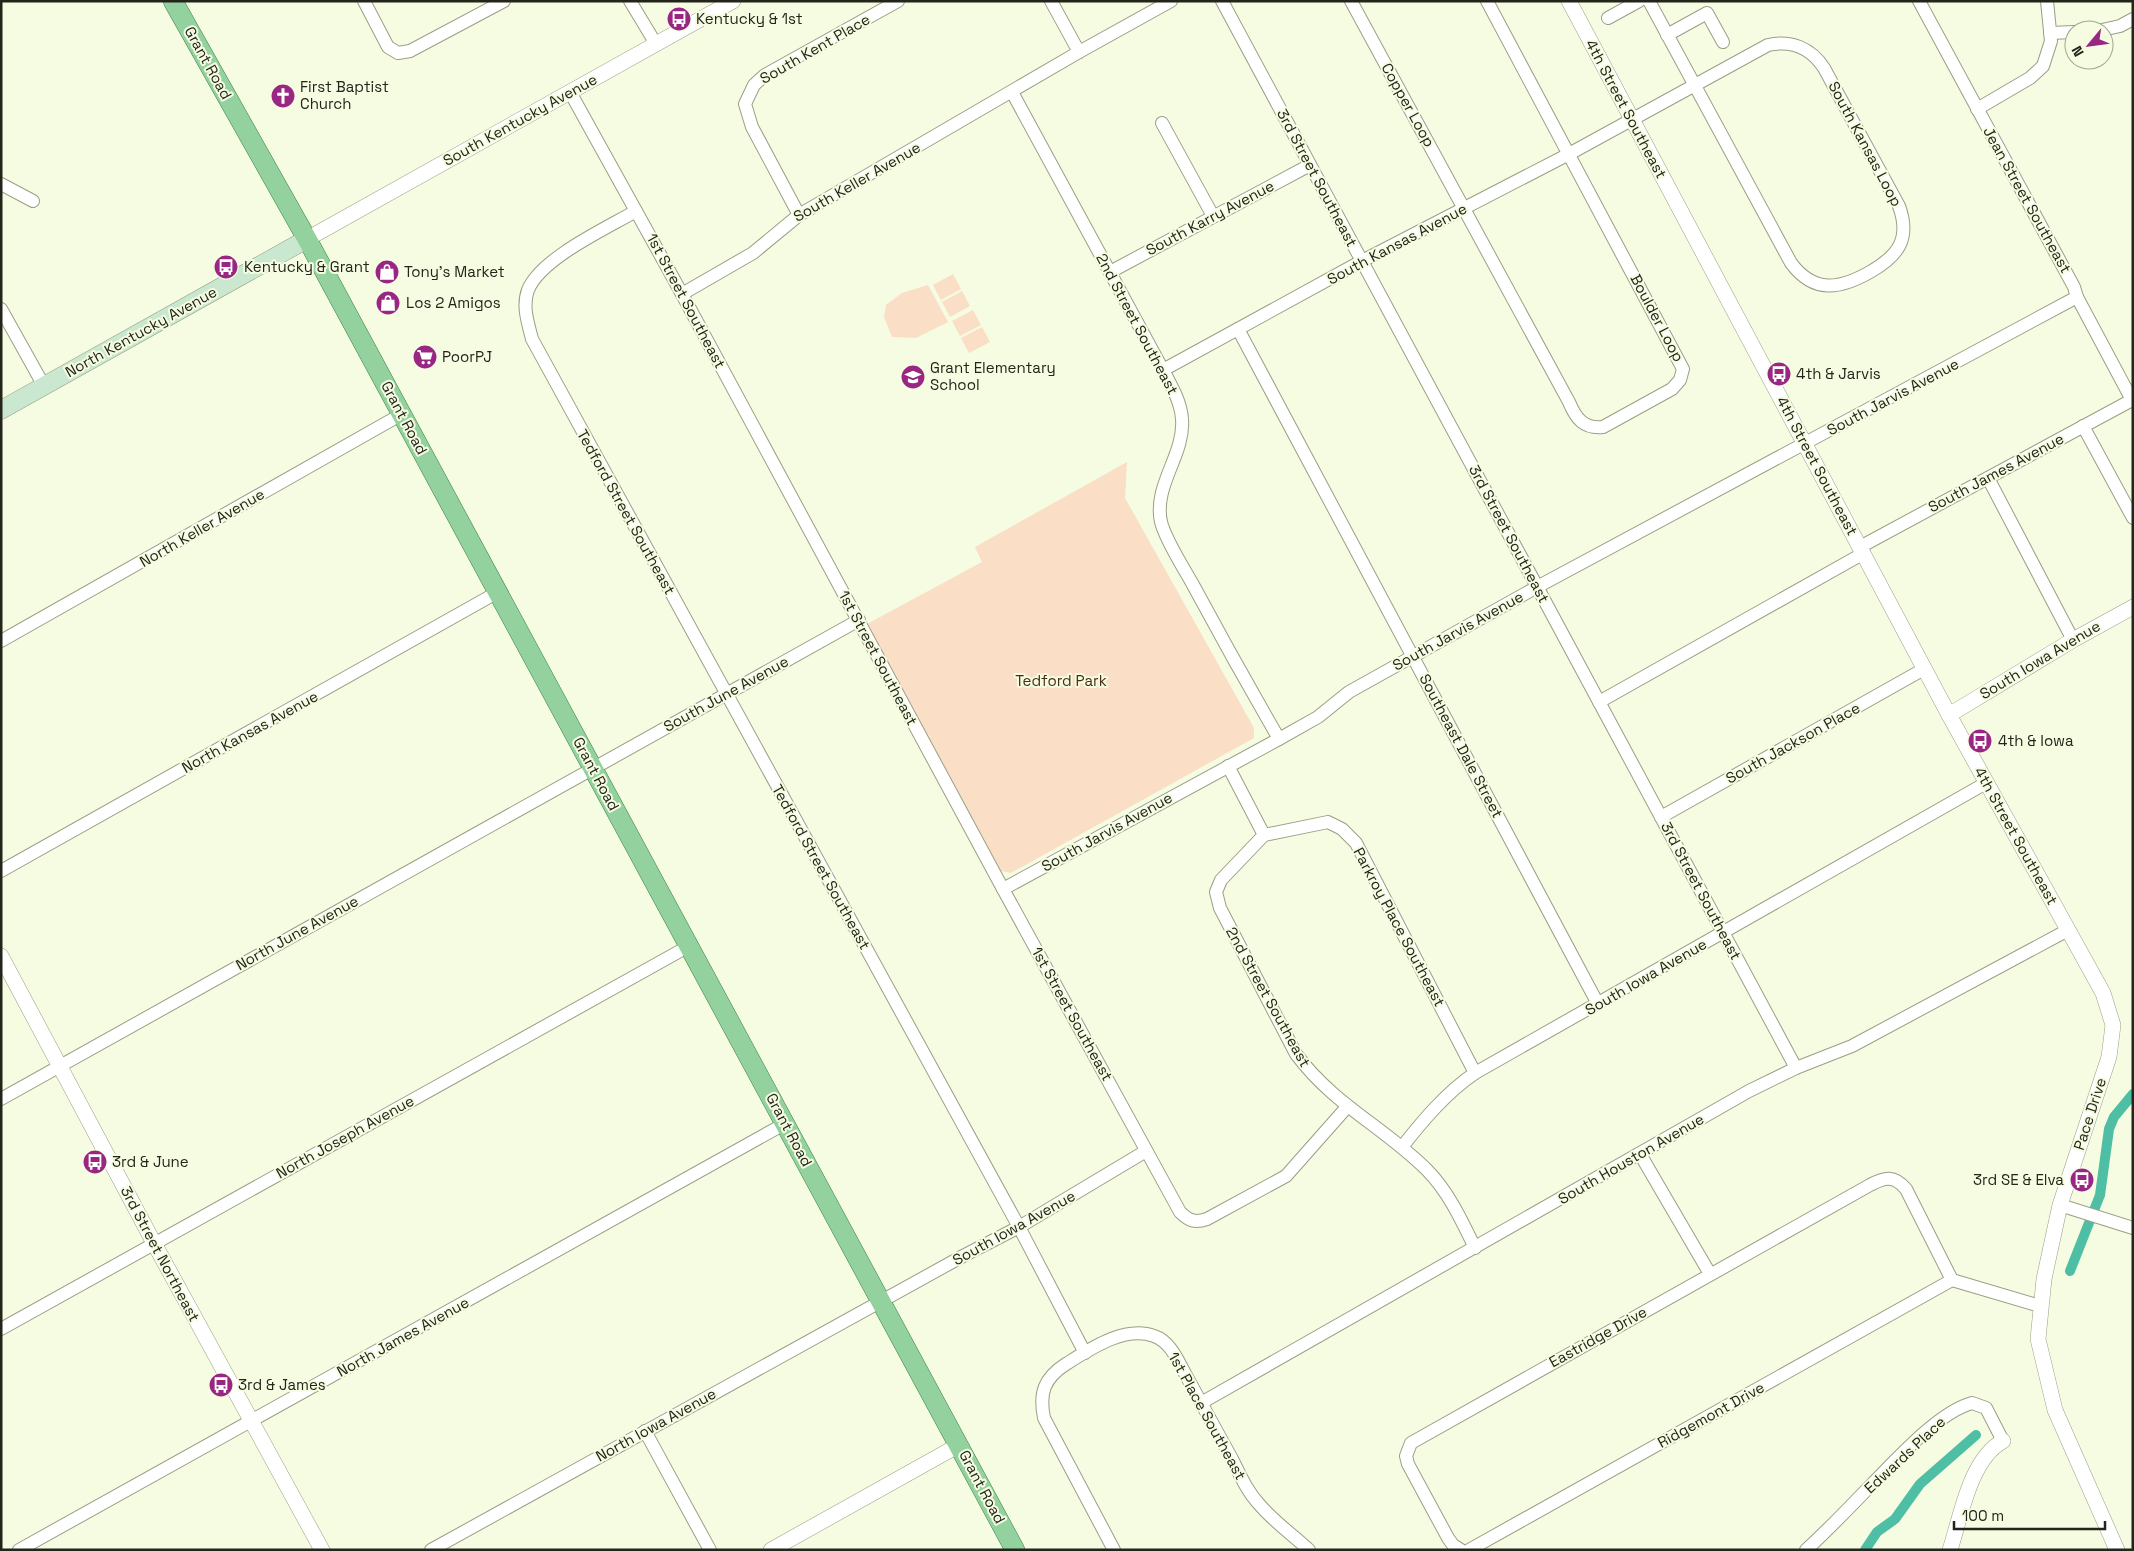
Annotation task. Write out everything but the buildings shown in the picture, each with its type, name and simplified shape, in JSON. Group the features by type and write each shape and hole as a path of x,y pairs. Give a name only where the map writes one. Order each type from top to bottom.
{"main road":[{"name":"Grant Road","path":"173,1 307,239 1015,1550"},
{"name":"North Kentucky Avenue","path":"1,410 307,239"}],"street":[{"path":"364,1 388,46 398,53 410,52 504,1"},
{"path":"630,1 656,44"},
{"name":"South Kentucky Avenue","path":"307,239 733,1"},
{"name":"South Kent Place","path":"798,215 752,127 745,104 754,85 765,75 898,1"},
{"path":"1051,1 1079,52"},
{"path":"1012,92 1171,1"},
{"name":"3rd Street Southeast","path":"1222,1 1796,1068"},
{"name":"Copper Loop","path":"1351,1 1464,209"},
{"path":"1487,1 1569,154"},
{"name":"4th Street Southeast","path":"1569,1 1924,669 2068,930"},
{"path":"1608,18 1639,1"},
{"path":"1649,1 1694,84"},
{"name":"Jean Street Southeast","path":"1918,1 2074,287 2077,297 2132,400"},
{"path":"1977,109 2030,78 2043,66 2048,53 2050,33 2048,1"},
{"path":"1668,35 1707,13 1723,42"},
{"path":"2114,27 2133,20"},
{"path":"2050,33 2064,32"},
{"name":"South Kansas Loop","path":"1631,118 1768,44 1780,42 1802,48 1812,54 1824,68 1899,206 1903,217 1903,230 1901,242 1896,253 1884,264 1851,283 1842,285 1818,284 1796,270 1694,84"},
{"name":"1st Street Southeast","path":"570,92 682,294 1003,889 1180,1212 1190,1220 1197,1222 1207,1219 1286,1176 1347,1107"},
{"name":"South Keller Avenue","path":"682,294 752,254 798,215 1012,92"},
{"name":"2nd Street Southeast","path":"1012,92 1163,370 1178,402 1182,418 1179,444 1162,491 1160,503 1161,523 1204,607 1279,739"},
{"name":"South Kansas Avenue","path":"1163,370 1362,261 1569,154 1631,118"},
{"path":"1162,123 1214,216"},
{"name":"Boulder Loop","path":"1464,209 1569,402 1575,417 1595,428 1603,427 1672,389 1680,380 1683,368 1569,154"},
{"name":"South Karry Avenue","path":"1110,272 1310,165"},
{"path":"1,184 34,201"},
{"name":"Tedford Street Southeast","path":"636,211 557,257 539,271 528,290 526,312 532,339 1020,1227 1085,1353"},
{"name":"South Jarvis Avenue","path":"1003,889 1318,717 1349,692 1537,587 2077,297"},
{"path":"1,309 44,386"},
{"name":"Southeast Dale Street","path":"1238,329 1598,1004"},
{"name":"South James Avenue","path":"1599,702 1988,478 2132,400"},
{"name":"North Keller Avenue","path":"1,641 402,414"},
{"path":"2083,426 2133,518"},
{"path":"1988,478 2072,640"},
{"name":"North Kansas Avenue","path":"1,872 498,592"},
{"name":"South Iowa Avenue","path":"1949,715 2072,640 2133,607"},
{"name":"South June Avenue","path":"593,768 859,620"},
{"name":"South Jackson Place","path":"1661,817 1924,669"},
{"path":"1228,766 1264,835"},
{"name":"North June Avenue","path":"1,1099 593,768"},
{"name":"South Iowa Avenue","path":"1402,1147 1449,1093 1475,1073 1986,783"},
{"name":"Parkroy Place Southeast","path":"1264,835 1328,822 1342,829 1356,843 1475,1073"},
{"name":"2nd Street Southeast","path":"1264,835 1220,880 1216,892 1220,908 1296,1054 1311,1074 1347,1107 1402,1147 1428,1171 1444,1191 1463,1222 1475,1248"},
{"name":"South Houston Avenue","path":"1202,1403 1749,1090 1796,1068 1852,1046 2068,930"},
{"name":"Pace Drive","path":"2040,1306 2060,1205 2109,1057 2113,1025 2103,993 2068,930"},
{"name":"North Joseph Avenue","path":"1,1329 690,946"},
{"name":"3rd Street Northeast","path":"1,956 61,1065 155,1245 322,1550"},
{"name":"North James Avenue","path":"19,1550 786,1123"},
{"name":"South Iowa Avenue","path":"881,1301 1020,1227 1146,1151"},
{"path":"1640,1154 1710,1274"},
{"name":"Eastridge Drive","path":"1463,1549 1448,1538 1408,1464 1406,1456 1411,1443 1882,1179 1899,1181 1906,1189 1952,1280"},
{"path":"2060,1205 2133,1228"},
{"path":"1952,1280 2040,1306 2038,1339 2055,1410 2118,1550"},
{"name":"Ridgemont Drive","path":"1463,1549 1952,1280"},
{"name":"North Iowa Avenue","path":"431,1550 881,1301"},
{"name":"1st Place Southeast","path":"1085,1353 1114,1339 1130,1334 1154,1336 1167,1344 1202,1403 1246,1488 1259,1505 1309,1550"},
{"path":"1085,1353 1062,1366 1050,1377 1043,1389 1041,1404 1044,1418 1114,1550"},
{"name":"Edwards Place","path":"1806,1550 1901,1455 1944,1417 1960,1408 1972,1403 1986,1408 2003,1441"},
{"path":"645,1431 710,1550"},
{"path":"1950,1550 1981,1461 1992,1447 2003,1441"},
{"path":"772,1550 959,1445"}],"green space":[{"path":"953,274 961,289 941,300 933,285"},
{"path":"928,285 948,322 916,338 892,337 884,317 886,305 902,293"},
{"path":"962,291 970,306 950,317 942,302"},
{"path":"973,310 981,325 960,336 952,321"},
{"path":"982,327 990,342 969,353 961,338"},
{"name":"Tedford Park","path":"1127,462 1125,498 1254,728 1254,738 1011,873 1001,871 867,624 982,562 975,547"}],"waterway":[{"path":"2070,1271 2100,1195 2109,1129 2114,1117 2133,1094"},
{"path":"1865,1550 1877,1532 1895,1519 1920,1484 1976,1435"}],"place":[{"name":"Kentucky & 1st","path":"679,19"},
{"name":"First Baptist Church","path":"283,96"},
{"name":"Kentucky & Grant","path":"226,267"},
{"name":"Tony's Market","path":"387,272"},
{"name":"Los 2 Amigos","path":"388,303"},
{"name":"PoorPJ","path":"425,357"},
{"name":"4th & Jarvis","path":"1779,374"},
{"name":"Grant Elementary School","path":"913,377"},
{"name":"4th & Iowa","path":"1980,741"},
{"name":"3rd & June","path":"95,1162"},
{"name":"3rd SE & Elva","path":"2082,1180"},
{"name":"3rd & James","path":"221,1385"}]}
